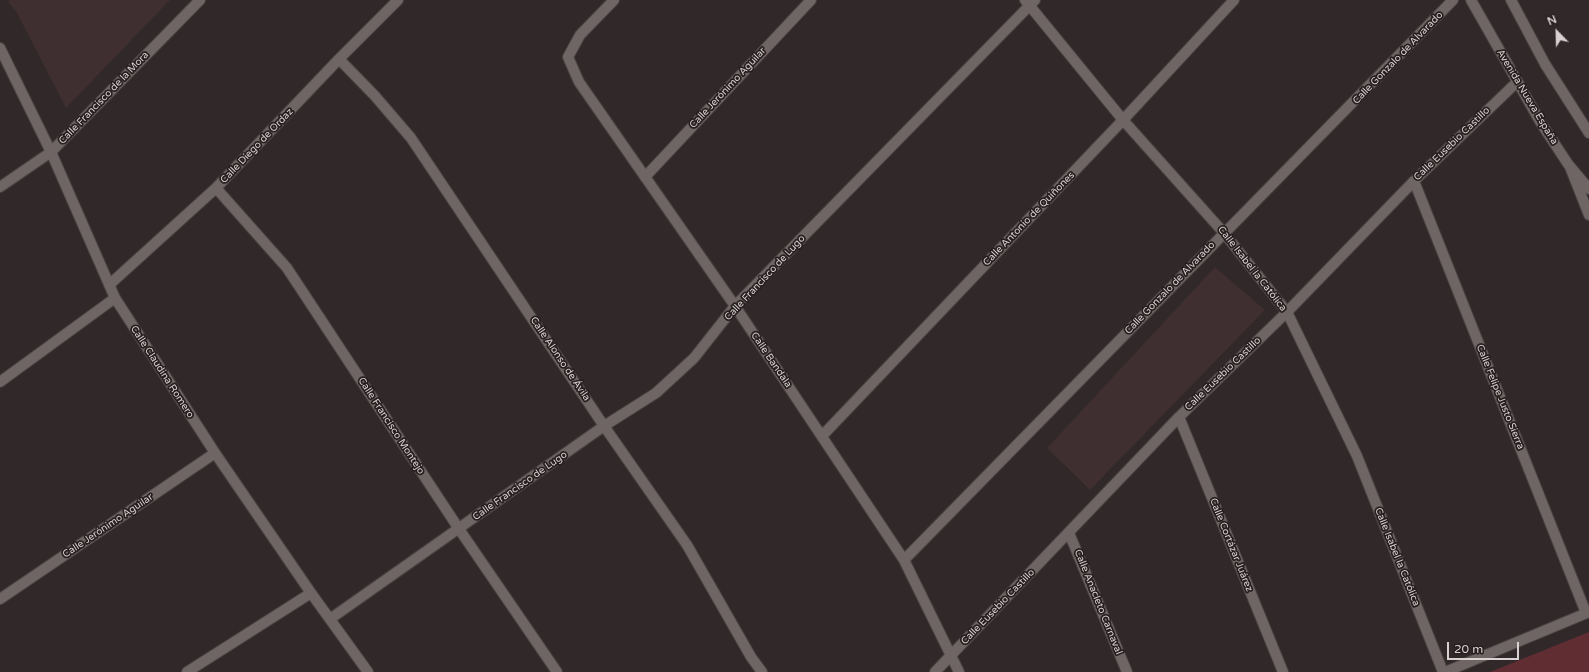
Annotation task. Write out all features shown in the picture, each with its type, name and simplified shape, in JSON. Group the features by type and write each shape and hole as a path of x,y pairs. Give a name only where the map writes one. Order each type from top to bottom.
{"street":[{"name":"Calle Francisco de la Mora","path":"0,187 51,152 200,0"},
{"name":"Calle Diego de Ordaz","path":"109,285 216,188 339,59 398,0"},
{"name":"Calle Bandala","path":"614,0 580,35 568,57 579,82 735,306 904,560 952,655 959,672"},
{"name":"Calle Jerónimo Aguilar","path":"644,177 811,0"},
{"name":"Calle Antonio de Quiñones","path":"822,436 1123,120 1234,0"},
{"name":"Calle Gonzalo de Alvarado","path":"904,560 1224,233 1347,110 1453,0"},
{"name":"Avenida Nueva España","path":"1471,0 1541,123 1568,164 1589,189"},
{"path":"1511,0 1545,64 1589,133"},
{"name":"Calle Isabel la Católica","path":"1030,2 1123,120 1224,233 1287,312 1357,456 1444,672"},
{"name":"Calle Francisco de Lugo","path":"330,619 604,426 656,393 694,358 735,306 1030,2"},
{"name":"Calle Claudina Romero","path":"0,48 51,152 115,298 215,453 311,593 368,672"},
{"name":"Calle Alonso de Ávila","path":"339,59 375,96 411,138 604,426 687,545 751,657 762,672"},
{"name":"Calle Eusebio Castillo","path":"935,672 1179,417 1287,312 1414,181 1517,82"},
{"path":"1568,164 1589,215"},
{"name":"Calle Felipe Justo Sierra","path":"1414,181 1588,612"},
{"name":"Calle Francisco Montejo","path":"216,188 287,268 459,529 557,672"},
{"path":"0,382 115,298"},
{"name":"Calle Cortázar Juárez","path":"1179,417 1283,672"},
{"name":"Calle Jerónimo Aguilar","path":"0,599 215,453"},
{"name":"Calle Anacleto Carnaval","path":"1069,533 1127,672"},
{"path":"187,672 311,593"},
{"path":"1444,672 1588,612"}],"shaded area":[{"path":"10,0 170,0 66,108 17,13 8,2"},
{"path":"1215,267 1265,310 1090,490 1047,448"},
{"path":"1589,632 1589,672 1490,672"}]}
